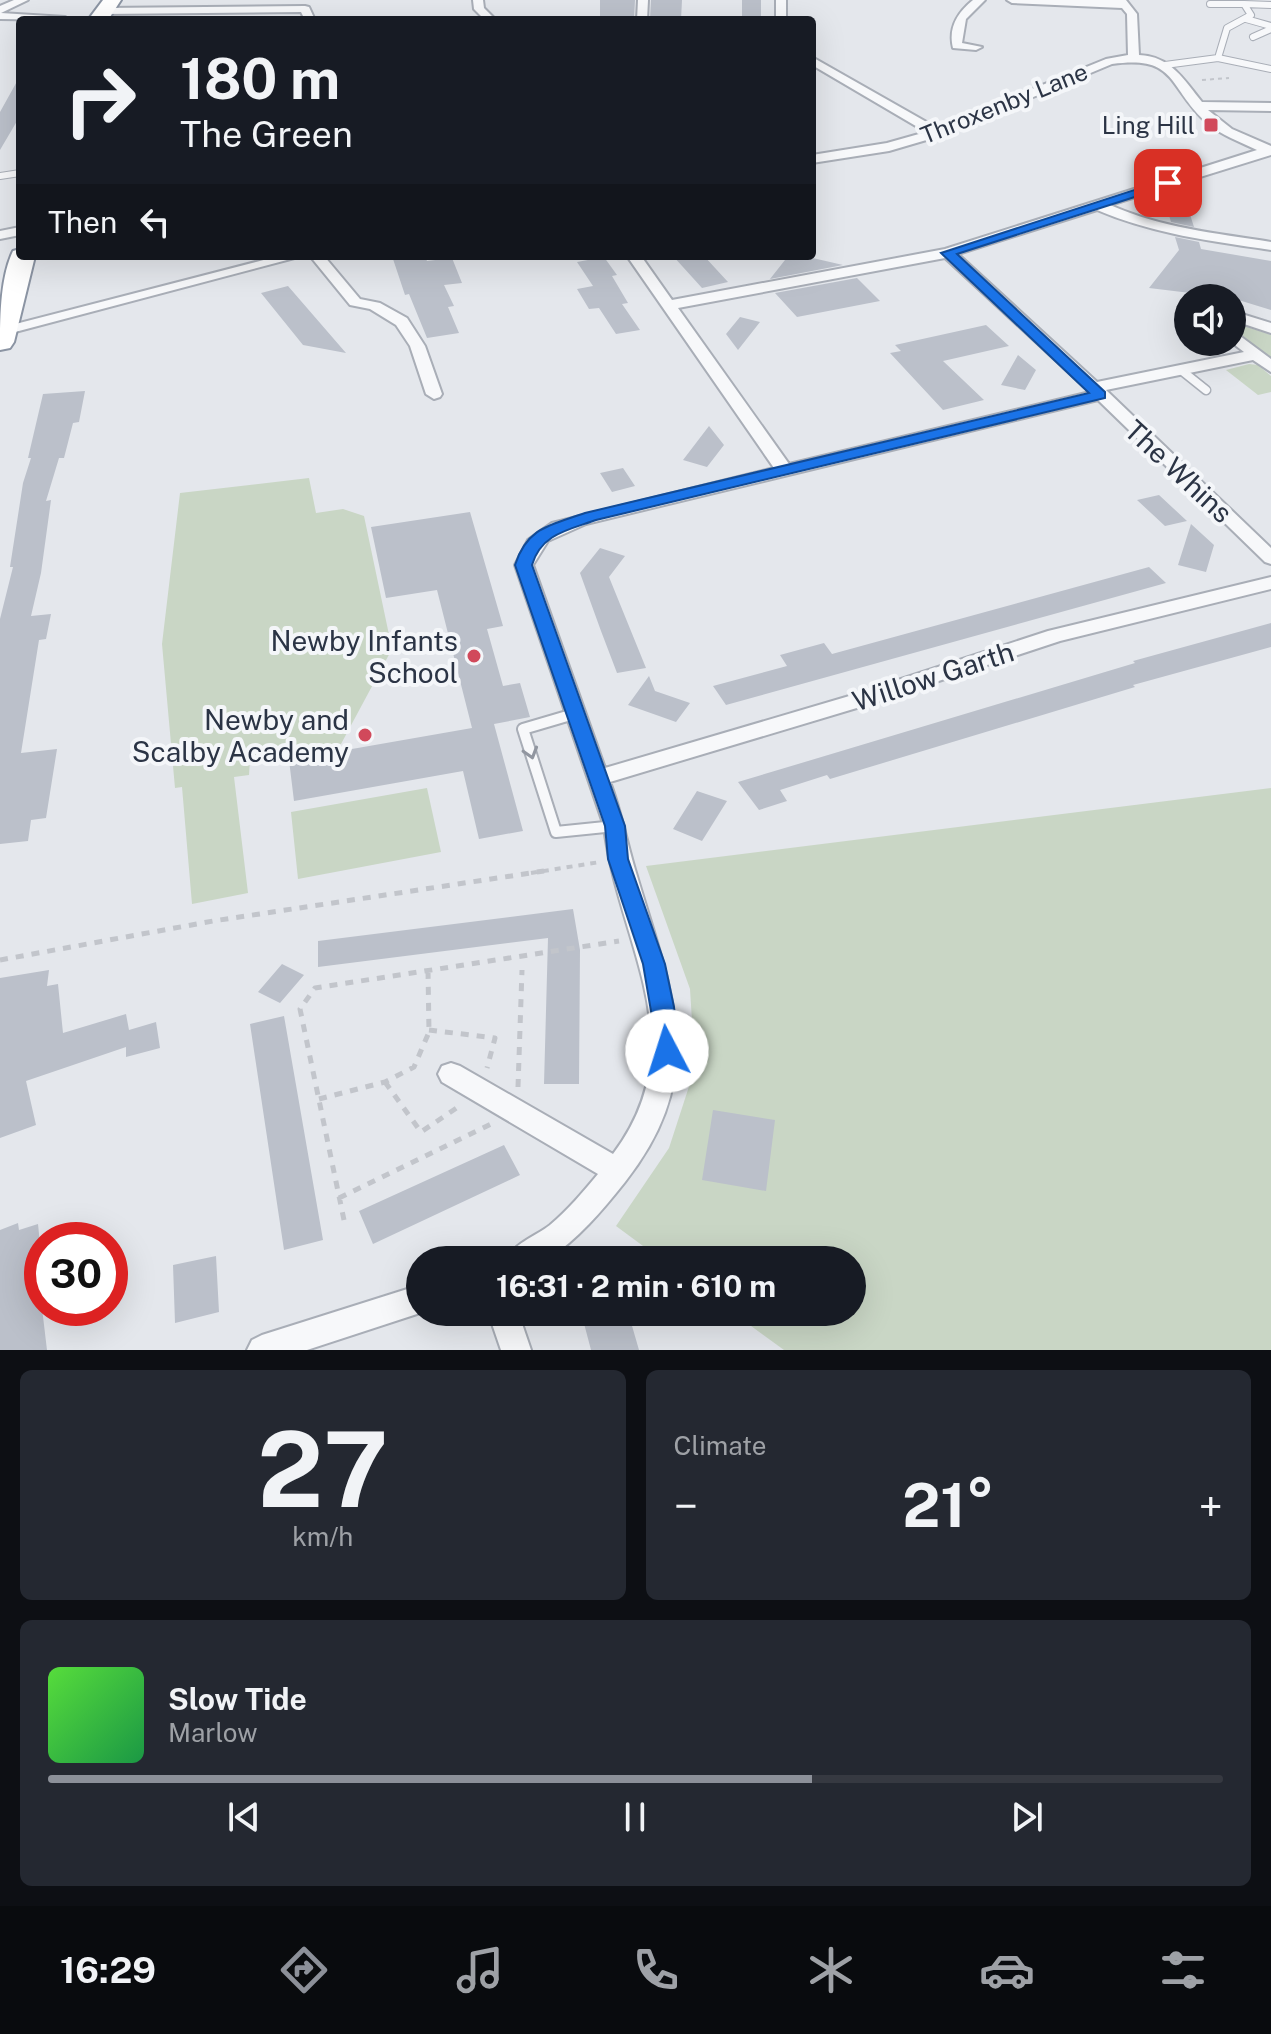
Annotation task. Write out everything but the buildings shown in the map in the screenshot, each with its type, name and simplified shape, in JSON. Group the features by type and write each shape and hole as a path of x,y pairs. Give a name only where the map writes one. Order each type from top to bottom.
{"highway":[{"path":"1,337 21,260"}],"street":[{"path":"0,13 23,0"},
{"path":"976,47 957,46 959,17 980,0"},
{"path":"1012,0 1122,2 1132,14 1134,58 1165,65 1217,125 1270,150"},
{"path":"105,10 305,9 308,16"},
{"path":"0,13 28,16"},
{"name":"Throxenby Lane","path":"816,158 889,147 936,133 1110,61 1134,58"},
{"path":"816,62 936,133"},
{"path":"1200,106 1271,107"},
{"path":"668,305 948,253 1270,150"},
{"path":"1095,204 1139,223 1172,231 1271,246"},
{"name":"The Whins","path":"948,253 1271,558"},
{"path":"1,337 280,260"},
{"path":"320,260 355,302 379,305 414,336 434,394"},
{"path":"637,260 784,470"},
{"path":"1246,319 1271,328"},
{"path":"1246,348 1271,367"},
{"path":"545,1246 574,1223 642,1137 660,1095 667,1051 663,1007 645,937 618,859 615,826 524,565 529,546 547,531 591,517 1181,370 1253,355"},
{"name":"Willow Garth","path":"598,778 853,702 1055,636 1271,583"},
{"path":"451,1074 618,1171"},
{"path":"262,1350 317,1341 406,1305"},
{"path":"508,1326 516,1350"}],"lane":[{"path":"1210,4 1271,5"},
{"path":"1218,58 1227,28 1250,14 1244,4"},
{"path":"1246,19 1271,27"},
{"path":"1253,37 1271,27"},
{"path":"1165,65 1218,58 1271,69"},
{"path":"1181,370 1206,390"},
{"path":"574,714 523,729 556,832 615,826"}],"path":[{"path":"1181,82 1231,78"},
{"path":"0,960 213,921 618,859"},
{"path":"344,1220 300,1009 315,988 645,937"},
{"path":"319,1099 385,1082 414,1067 429,1030 428,970"},
{"path":"339,1198 517,1111 522,970"},
{"path":"385,1082 421,1132 482,1091 495,1038 429,1030"}],"green space":[{"path":"1246,326 1271,335 1271,359 1246,338"},
{"path":"1258,365 1271,376 1271,392 1258,395 1226,370"},
{"path":"309,478 316,513 343,509 364,516 392,649 341,744 250,759 249,775 234,777 248,893 192,904 182,787 175,788 162,644 180,493"},
{"path":"427,788 441,852 298,879 291,812"},
{"path":"1271,788 1271,1350 784,1350 751,1326 866,1326 866,1246 643,1246 616,1226 669,1148 695,1068 690,989 646,866"}],"place":[{"name":"Ling Hill","path":"1211,125"},
{"name":"Newby Infants School","path":"474,656"},
{"name":"Newby and Scalby Academy","path":"365,735"}],"route":[{"path":"667,1051 663,1007 654,964 618,859 615,826 524,565 529,546 547,531 591,517 1099,395 948,253 1168,183"}]}
